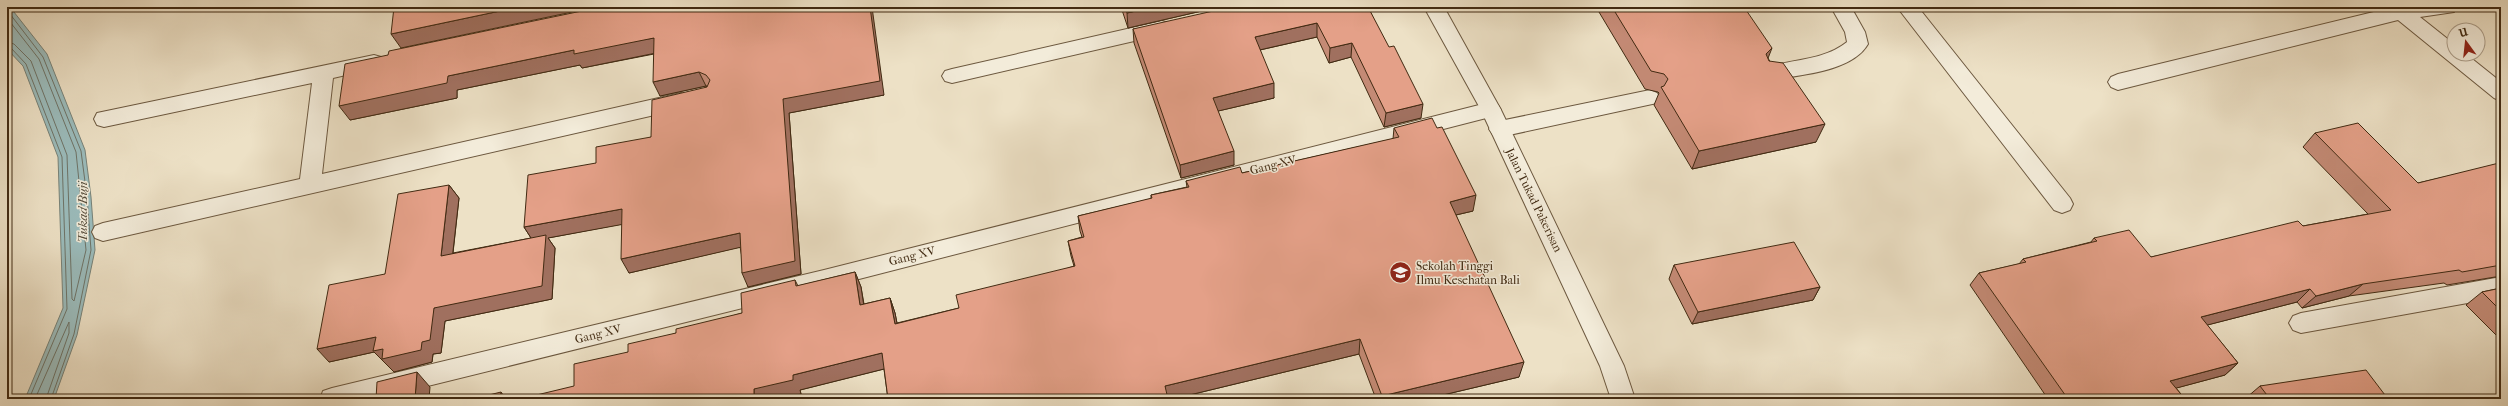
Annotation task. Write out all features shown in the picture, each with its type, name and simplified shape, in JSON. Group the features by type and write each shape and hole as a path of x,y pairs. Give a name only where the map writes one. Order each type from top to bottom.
{"street":[{"name":"Jalan Tukad Pakerisan","path":"1434,7 1495,119 1606,353 1623,399"},
{"path":"1770,73 1820,64 1843,56 1858,44 1855,32 1842,7"},
{"path":"1906,7 2062,204"},
{"path":"2118,82 2398,9 2447,7"},
{"path":"2398,9 2496,86"},
{"path":"952,76 1178,25"},
{"path":"104,119 391,59"},
{"path":"310,186 323,73"},
{"path":"103,232 697,97"},
{"name":"Gang XV","path":"332,399 824,279 1495,119 1650,98"},
{"path":"2301,323 2501,287"}],"water":[{"name":"Tukad Buji","path":"7,7 10,7 47,54 85,150 91,197 95,250 77,335 54,399 25,399 63,308 58,157 23,66 7,49"}],"building":[{"path":"394,7 519,7 391,34"},
{"path":"601,7 870,7 880,81 783,99 795,261 742,273 740,233 621,259 622,209 524,227 528,175 596,163 596,147 651,137 652,100 707,87 710,80 706,75 699,72 653,82 654,38 574,54 574,50 448,76 447,83 339,106 345,64 388,55 389,51"},
{"path":"1125,7 1154,7 1127,13"},
{"path":"1231,7 1368,7 1389,47 1394,46 1423,104 1386,113 1352,43 1330,48 1317,23 1255,37 1274,83 1213,98 1234,151 1180,165 1133,29"},
{"path":"1612,7 1744,7 1772,48 1766,54 1769,61 1783,63 1825,124 1699,151 1661,87 1664,86 1668,79 1664,74 1651,71"},
{"path":"1432,118 1437,128 1442,127 1476,195 1450,202 1524,362 1382,396 1360,339 1165,386 1168,399 888,399 882,353 793,375 793,380 754,389 754,399 520,399 574,386 574,364 628,352 628,344 676,333 676,329 742,313 741,293 795,280 796,286 855,272 860,305 890,298 895,324 959,308 956,295 1075,266 1068,241 1084,237 1078,216 1152,198 1151,195 1189,187 1186,181 1240,167 1242,173 1399,137 1394,128"},
{"path":"2358,123 2418,183 2499,163 2501,164 2501,265 2462,272 2459,270 2363,284 2316,296 2310,289 2201,317 2238,363 2170,381 2185,399 2068,399 1979,273 2026,262 2023,259 2097,241 2094,238 2129,230 2151,257 2298,221 2303,226 2391,210 2315,133"},
{"path":"449,185 441,256 546,235 542,286 434,308 430,340 422,342 421,350 382,359 383,349 373,351 376,337 317,349 329,285 385,274 398,194"},
{"path":"1794,242 1820,287 1698,312 1674,265"},
{"path":"2501,288 2501,311 2482,292"},
{"path":"2366,370 2388,399 2270,399 2260,386"},
{"path":"417,372 415,399 376,399 377,382"},
{"path":"501,392 500,399 473,399"}],"place":[{"name":"Sekolah Tinggi Ilmu Kesehatan Bali","path":"1401,273"}]}
